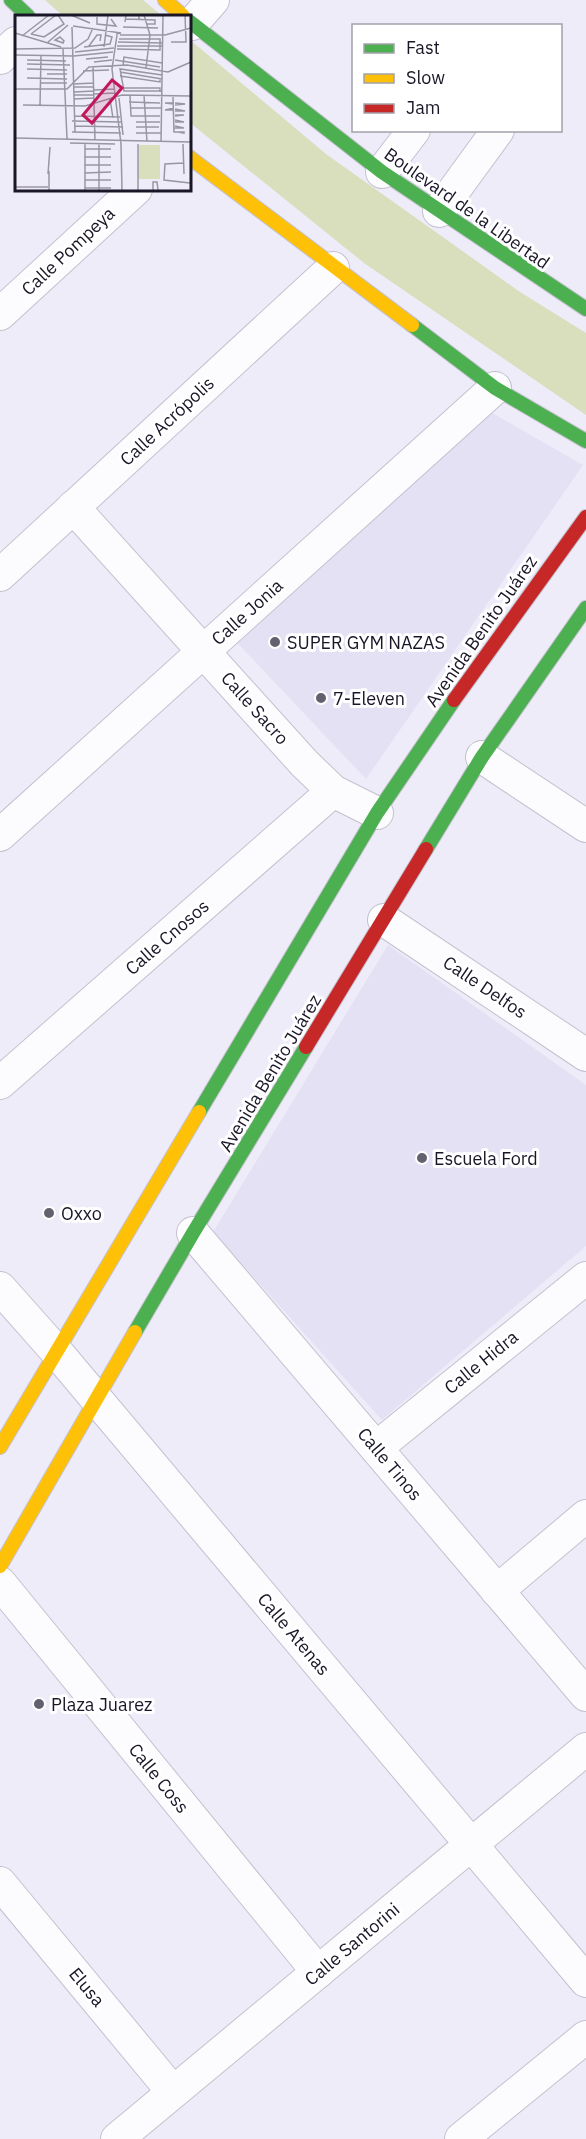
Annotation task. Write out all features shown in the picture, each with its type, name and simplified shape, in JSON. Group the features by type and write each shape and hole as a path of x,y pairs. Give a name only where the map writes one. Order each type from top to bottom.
{"main road":[{"path":"11,0 27,15"},
{"name":"Boulevard de la Libertad","path":"165,0 181,15"},
{"name":"Boulevard de la Libertad","path":"190,23 382,172 586,309"},
{"path":"190,158 333,268 495,388 586,441"},
{"name":"Avenida Benito Juárez","path":"2,1441 377,813 487,652 586,517"},
{"name":"Avenida Benito Juárez","path":"0,1566 193,1233 482,757 586,608"}],"street":[{"path":"190,19 213,0"},
{"path":"0,58 15,44"},
{"path":"382,172 412,132"},
{"path":"439,211 497,132"},
{"name":"Calle Pompeya","path":"0,314 134,190"},
{"name":"Calle Acrópolis","path":"0,575 333,268"},
{"name":"Calle Jonia","path":"0,835 495,388"},
{"name":"Calle Sacro","path":"73,507 304,763 333,791 377,813"},
{"path":"482,757 586,826"},
{"name":"Calle Cnosos","path":"0,1083 333,791"},
{"name":"Calle Delfos","path":"384,920 586,1054"},
{"name":"Calle Tinos","path":"193,1233 586,1695"},
{"name":"Calle Hidra","path":"376,1448 586,1278"},
{"name":"Calle Atenas","path":"0,1288 57,1351 586,1981"},
{"path":"497,1590 586,1516"},
{"name":"Calle Coss","path":"0,1583 318,1972"},
{"name":"Calle Santorini","path":"117,2139 586,1749"},
{"name":"Elusa","path":"0,1882 173,2092"},
{"path":"461,2139 586,2037"}],"shaded area":[{"path":"487,410 583,465 366,779 230,635"},
{"name":"Escuela Ford","path":"388,945 586,1085 586,1246 382,1420 213,1232"}],"green space":[{"path":"45,0 143,0 161,15 62,15"},
{"path":"190,40 326,154 520,292 586,333 586,415 364,263 190,123"}],"traffic: fast":[{"path":"11,0 27,15"},
{"path":"190,22 382,172 586,309"},
{"path":"412,325 495,388 586,441"},
{"path":"426,849 482,757 586,608"},
{"path":"199,1112 377,813 454,700"},
{"path":"135,1332 306,1047"}],"traffic: slow":[{"path":"165,0 182,15"},
{"path":"190,158 412,325"},
{"path":"0,1447 199,1112"},
{"path":"0,1566 135,1332"}],"traffic: jam":[{"path":"454,700 586,517"},
{"path":"306,1047 426,849"}],"place":[{"name":"SUPER GYM NAZAS","path":"275,642"},
{"name":"7-Eleven","path":"321,698"},
{"name":"Escuela Ford","path":"422,1158"},
{"name":"Oxxo","path":"49,1213"},
{"name":"Plaza Juarez","path":"39,1704"}]}
